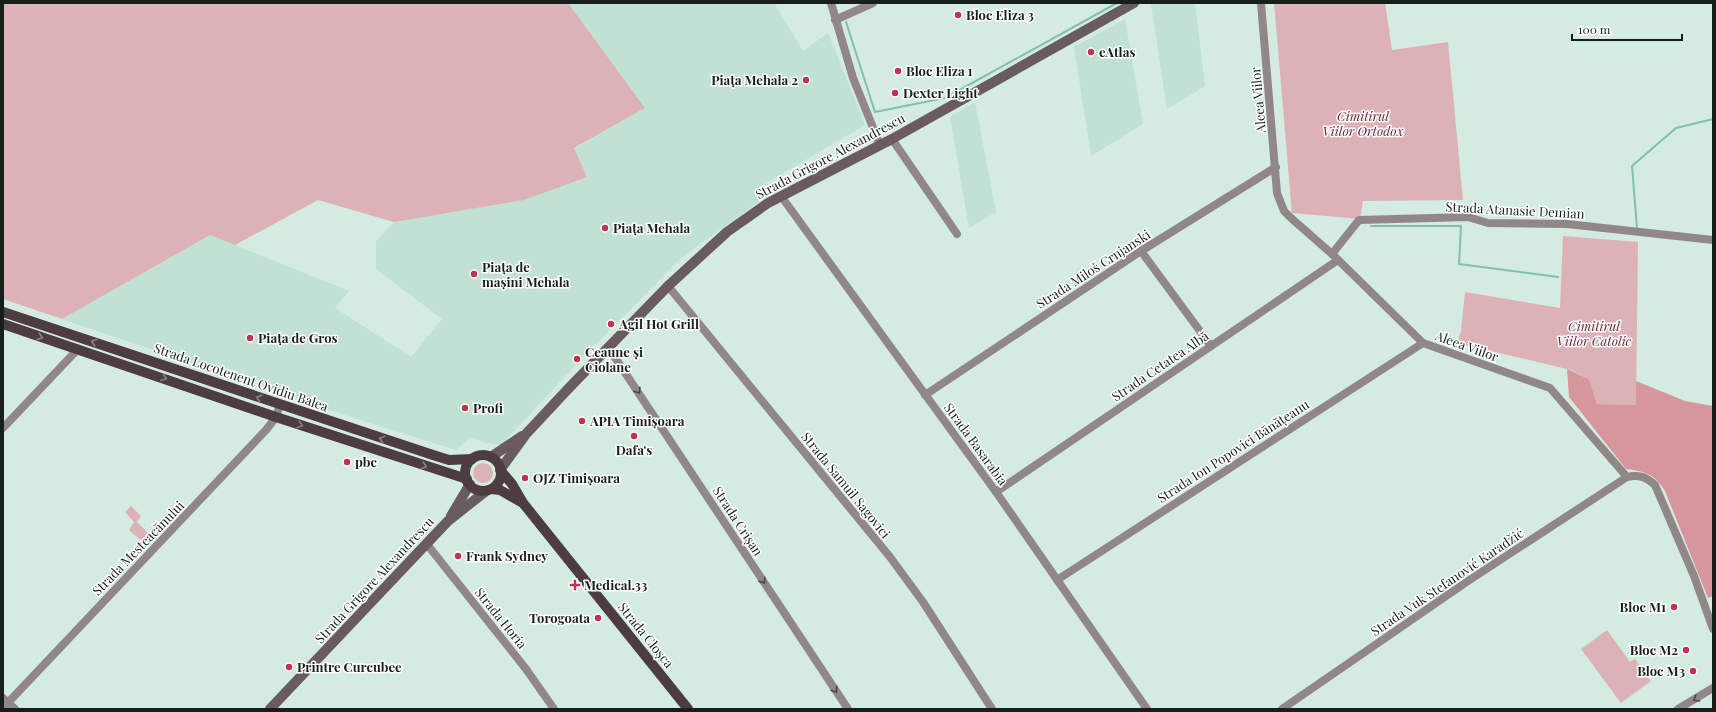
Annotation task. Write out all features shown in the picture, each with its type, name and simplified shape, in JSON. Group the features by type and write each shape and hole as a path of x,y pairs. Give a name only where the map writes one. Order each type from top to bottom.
{"main road":[{"name":"Strada Locotenent Ovidiu Balea","path":"3,312 449,460 472,459"},
{"name":"Strada Locotenent Ovidiu Balea","path":"3,324 468,482"},
{"path":"482,456 491,457 498,464 501,470 499,481 489,490 475,489 468,482 467,467 472,459 482,456"},
{"name":"Strada Cloșca","path":"501,470 512,484 523,503 688,709"},
{"name":"Strada Cloșca","path":"489,490 500,490 523,503"}],"street":[{"path":"831,3 853,78 880,145"},
{"path":"835,20 873,3"},
{"name":"Strada Grigore Alexandrescu","path":"501,470 526,434 608,347 668,286 727,232 780,196 892,139 1134,3"},
{"name":"Aleea Viilor","path":"1261,3 1277,193 1284,211 1335,257 1423,342 1550,388 1627,477"},
{"path":"892,139 957,234"},
{"name":"Strada Miloš Crnjanski","path":"925,395 1141,251 1276,167"},
{"name":"Strada Basarabia","path":"780,196 996,492 1147,709"},
{"name":"Strada Atanasie Demian","path":"1335,257 1359,220 1468,217 1488,223 1567,224 1713,240"},
{"path":"1141,251 1211,346"},
{"name":"Strada Cetatea Albă","path":"996,492 1211,346 1335,257"},
{"name":"Strada Samuil Sagovici","path":"668,286 890,557 923,602 992,709"},
{"name":"Strada Ion Popovici Bănățeanu","path":"1057,580 1423,342"},
{"name":"Strada Crișan","path":"608,347 848,709"},
{"path":"3,428 78,349"},
{"name":"Strada Mesteacănului","path":"4,703 232,467 276,418 280,405"},
{"name":"Strada Grigore Alexandrescu","path":"491,457 526,434"},
{"path":"1627,477 1636,475 1648,479 1658,490 1694,576 1713,629"},
{"name":"Strada Vuk Stefanović Karadžić","path":"1282,709 1468,581 1627,477"},
{"name":"Strada Grigore Alexandrescu","path":"448,521 468,482"},
{"name":"Strada Grigore Alexandrescu","path":"270,709 448,521 489,490"},
{"name":"Strada Horia","path":"426,543 526,669 554,709"},
{"path":"1678,709 1713,688"},
{"path":"4,703 15,709"}],"shaded area":[{"path":"568,3 774,3 803,51 828,33 865,125 760,187 767,196 682,257 587,353 501,445 485,443 471,437 456,450 351,417 62,319 210,235 349,291 335,308 411,357 442,319 376,269 376,241 394,222 586,177 574,149 645,108"},
{"path":"1195,3 1205,86 1167,109 1151,4"},
{"path":"1125,19 1143,124 1091,156 1074,47"},
{"path":"975,102 996,212 969,228 950,117"},
{"path":"1567,369 1589,379 1597,404 1636,405 1636,381 1685,401 1713,406 1713,596 1708,598 1665,491 1657,480 1648,474 1626,469 1569,397"}],"green space":[{"path":"3,3 568,3 645,108 574,148 587,177 524,200 394,222 318,200 235,245 210,235 62,319 3,299"},
{"name":"Cimitirul Viilor Ortodox","path":"1274,3 1385,3 1392,50 1448,42 1463,200 1363,201 1360,219 1292,213"},
{"name":"Cimitirul Viilor Catolic","path":"1563,236 1638,242 1636,405 1597,404 1589,379 1571,370 1457,343 1461,331 1465,292 1560,308"},
{"path":"479,463 487,463 493,469 493,477 487,483 479,483 473,477 473,469"},
{"path":"131,506 141,516 137,522 150,535 144,543 129,530 134,522 125,512"},
{"path":"1607,630 1630,662 1635,659 1651,681 1621,703 1581,649"}],"waterway":[{"path":"846,22 875,112 945,98 1117,3"},
{"path":"1637,228 1632,166 1676,128 1713,119"},
{"path":"1371,226 1461,226 1459,264 1558,277"}],"place":[{"name":"Bloc Eliza 3","path":"958,15"},
{"name":"eAtlas","path":"1091,52"},
{"name":"Bloc Eliza 1","path":"898,71"},
{"name":"Piața Mehala 2","path":"806,80"},
{"name":"Dexter Light","path":"895,93"},
{"name":"Piața Mehala","path":"605,228"},
{"name":"Piața de mașini Mehala","path":"474,274"},
{"name":"Agil Hot Grill","path":"611,324"},
{"name":"Piața de Gros","path":"250,338"},
{"name":"Ceaune și Ciolane","path":"577,359"},
{"name":"Profi","path":"465,408"},
{"name":"APIA Timișoara","path":"582,421"},
{"name":"Dafa's","path":"634,436"},
{"name":"pbc","path":"347,462"},
{"name":"OJZ Timișoara","path":"525,478"},
{"name":"Frank Sydney","path":"458,556"},
{"name":"Medical.33","path":"575,585"},
{"name":"Bloc M1","path":"1674,607"},
{"name":"Torogoata","path":"598,618"},
{"name":"Bloc M2","path":"1686,650"},
{"name":"Printre Curcubee","path":"289,667"},
{"name":"Bloc M3","path":"1693,671"}]}
